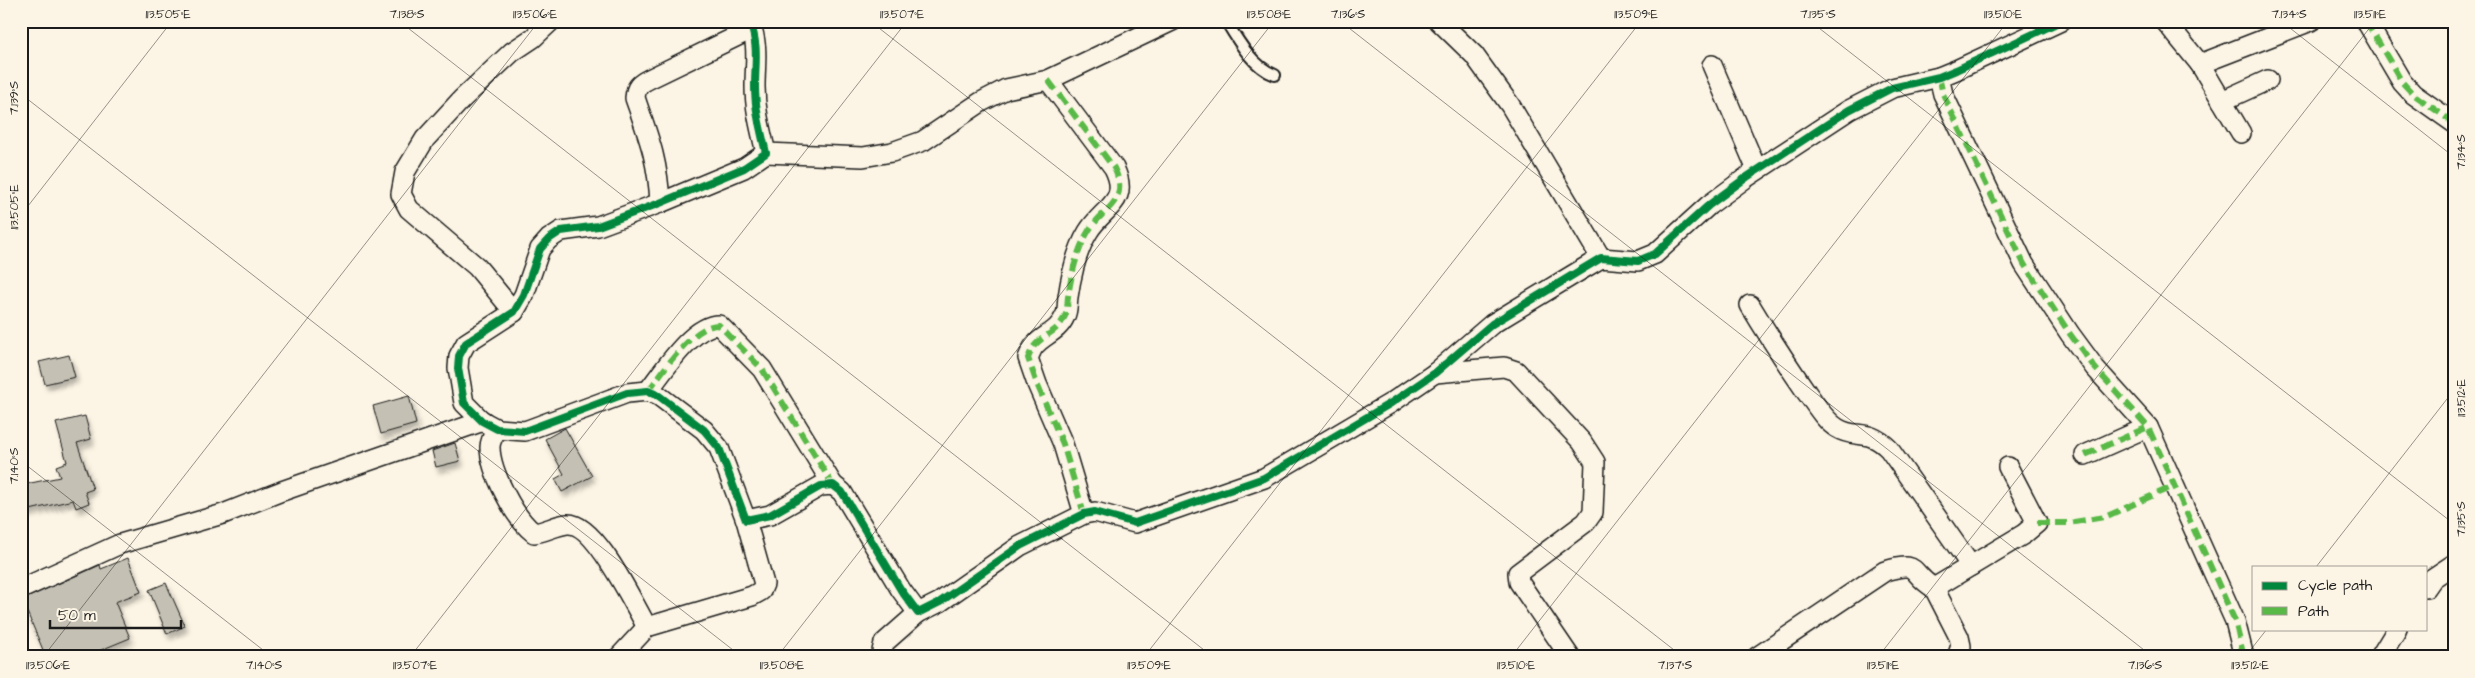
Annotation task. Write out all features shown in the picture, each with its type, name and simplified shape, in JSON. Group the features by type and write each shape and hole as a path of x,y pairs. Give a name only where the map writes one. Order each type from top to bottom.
{"street":[{"path":"514,312 477,267 409,209 401,194 405,172 424,139 462,99 512,52 533,38 551,21"},
{"path":"647,627 597,542 580,527 568,524 534,533 526,528 513,509 491,460 490,425 464,403 458,368 459,356 466,343 514,312 524,295 540,250 549,239 561,231 598,226 660,203 744,168 766,152 862,157 892,152 923,141 981,102 1006,89 1048,80 1172,21"},
{"path":"1439,21 1474,54 1510,105 1601,258"},
{"path":"885,657 882,651 884,643 918,613 940,602 1020,546 1084,514 1105,514 1135,522 1146,520 1264,478 1391,403 1435,373 1492,324 1601,258 1638,261 1655,254 1709,205 1757,170 1866,101 1892,88 1919,80 1939,77 2061,21"},
{"path":"2165,21 2200,64 2241,133"},
{"path":"2200,64 2310,21"},
{"path":"2366,21 2402,82 2413,94 2454,123"},
{"path":"660,203 658,172 654,152 634,98 635,90 639,84 751,25 757,48 755,87 757,114 766,152"},
{"path":"1712,65 1757,170"},
{"path":"1939,77 1943,94 2024,264 2095,368 2148,427 2236,621 2244,657"},
{"path":"1048,80 1114,168 1120,181 1120,191 1114,203 1088,231 1079,253 1071,278 1066,316 1053,333 1035,344 1028,358 1036,384 1063,444 1084,514"},
{"path":"2222,101 2268,80"},
{"path":"1750,305 1779,353 1822,413 1836,428 1845,432 1870,435 1889,449 1971,566"},
{"path":"648,391 677,353 707,327 719,325 762,369 833,485 842,492 901,590 918,613"},
{"path":"1435,373 1504,367 1516,371 1582,442 1595,462 1593,512 1586,522 1518,573 1519,582 1570,657"},
{"path":"21,588 120,544 223,514 282,491 490,425 525,431 612,398 628,393 648,391 659,396 704,430 719,448 746,520 764,584 761,591 752,596 647,627 619,657"},
{"path":"2085,455 2148,427"},
{"path":"1934,588 2024,534 2037,523 2008,467"},
{"path":"746,520 770,515 821,486 833,485"},
{"path":"2428,585 2433,578 2454,564"},
{"path":"1757,657 1885,572 1903,566 1915,569 1926,584 1934,588 1959,637 1961,646 1957,657"},
{"path":"2380,657 2396,630"}],"lane":[{"path":"1226,21 1251,57 1265,71 1275,75"}],"building":[{"path":"69,355 75,377 45,384 39,362"},
{"path":"409,396 416,424 381,434 373,406"},
{"path":"85,416 91,439 77,443 93,489 85,492 89,503 76,508 73,500 21,512 21,485 60,477 56,466 67,462 56,423"},
{"path":"565,428 592,476 562,492 555,479 564,474 545,439"},
{"path":"455,443 460,461 436,467 432,451"},
{"path":"128,558 141,592 115,602 130,638 84,657 46,657 22,600 100,565 101,569"},
{"path":"166,583 185,626 167,634 149,590"}],"marked path":[{"path":"2366,21 2402,82 2413,94 2454,123"},
{"path":"1939,77 1943,94 2024,264 2095,368 2148,427 2235,621 2244,657"},
{"path":"1048,80 1114,168 1119,189 1117,197 1094,223 1081,247 1071,281 1067,312 1059,326 1035,345 1028,358 1063,444 1084,514"},
{"path":"648,391 679,350 689,340 699,332 719,325 762,369 833,485"},
{"path":"2085,455 2148,427"},
{"path":"2037,523 2068,523 2105,517 2176,485"}],"cycle path":[{"path":"750,21 756,47 756,104 766,153 744,168 660,203 598,226 561,231 549,239 540,249 524,295 514,312 466,343 459,356 458,368 464,403 482,421 497,429 525,431 627,393 648,391 659,396 704,430 719,448 746,520 770,515 821,486 833,485 842,492 901,590 918,613 940,602 1020,546 1084,514 1095,512 1135,523 1264,478 1391,403 1435,373 1492,324 1601,258 1638,261 1655,254 1709,205 1747,177 1849,110 1892,88 1939,77 1956,70 2061,21"}]}
